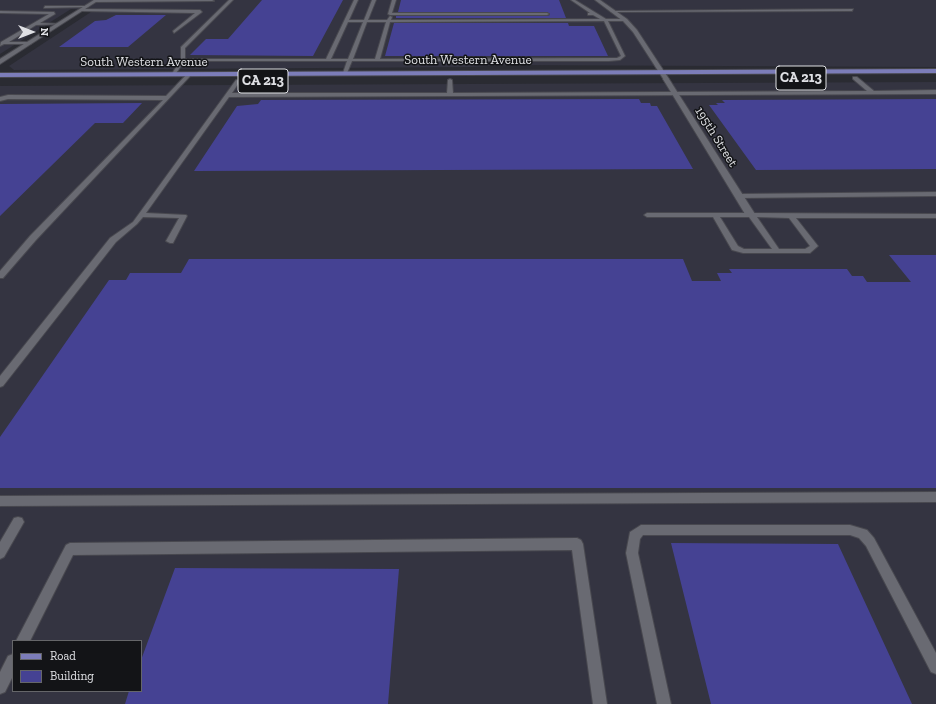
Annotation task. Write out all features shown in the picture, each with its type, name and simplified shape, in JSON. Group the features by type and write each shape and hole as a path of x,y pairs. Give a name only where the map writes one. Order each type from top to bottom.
{"main road":[{"name":"South Western Avenue","path":"0,76 661,71 936,71"},
{"name":"South Western Avenue","path":"533,79 936,78"},
{"name":"South Western Avenue","path":"442,80 457,80"},
{"name":"South Western Avenue","path":"175,81 190,81"},
{"name":"CA 213","path":"230,81 246,81"},
{"name":"South Western Avenue","path":"0,82 128,82"}],"street":[{"path":"0,62 96,0"},
{"name":"195th Street","path":"597,0 625,20 635,31 750,214"}],"lane":[{"path":"96,0 212,1 174,32"},
{"path":"173,74 184,60 183,48 231,0"},
{"path":"328,60 356,0"},
{"path":"345,73 374,0"},
{"path":"377,60 394,0"},
{"path":"184,60 609,60 618,59 623,56 605,20 573,0"},
{"path":"198,6 206,6"},
{"path":"0,7 7,7"},
{"path":"43,7 83,8 97,10 200,12"},
{"path":"97,10 111,7 182,7"},
{"path":"612,11 852,10"},
{"path":"0,12 54,13 2,44"},
{"path":"390,14 555,14"},
{"path":"586,14 594,14"},
{"path":"346,21 625,20"},
{"path":"34,24 59,24"},
{"path":"2,44 29,43"},
{"path":"488,60 488,72"},
{"path":"0,276 33,238 190,74"},
{"path":"855,78 872,92"},
{"path":"450,80 450,93"},
{"path":"0,383 113,240 135,223 238,81"},
{"path":"228,94 936,92"},
{"path":"0,99 8,97 166,98"},
{"path":"738,196 936,194"},
{"path":"750,214 777,251"},
{"path":"647,215 750,214 936,216"},
{"path":"140,215 184,216 170,241"},
{"path":"715,215 735,248 743,251 807,250 814,246 792,215"},
{"path":"0,501 936,497"},
{"path":"0,553 18,522"},
{"path":"664,704 632,553 634,536 641,530 850,530 863,534 870,542 936,668"},
{"path":"24,640 70,549 577,544 600,704"},
{"path":"0,687 12,663"}],"shaded area":[{"path":"0,0 936,0 936,67 509,65 470,67 14,70 9,66 94,10 71,9 0,54"},
{"path":"936,82 936,704 0,704 0,86"}],"building":[{"path":"262,0 343,0 313,56 190,55 206,39 228,39"},
{"path":"401,0 559,0 566,18 396,18 396,16 550,15 547,12 398,12"},
{"path":"116,15 166,15 128,47 59,47 95,21 106,20"},
{"path":"394,23 568,23 569,26 594,26 608,56 385,56"},
{"path":"639,99 641,103 650,103 651,106 657,106 693,169 194,171 237,106 258,104 261,100"},
{"path":"936,99 936,169 756,170 709,105 725,103 722,100"},
{"path":"142,103 123,123 95,123 0,216 0,104"},
{"path":"889,255 936,255 936,488 0,488 0,437 109,280 126,280 130,273 181,273 189,259 683,259 692,281 721,281 717,273 732,273 729,269 847,269 852,276 863,276 867,282 911,282"},
{"path":"671,543 838,544 912,704 711,704"},
{"path":"175,568 399,569 388,704 125,704 129,692 142,692 142,657"}]}
